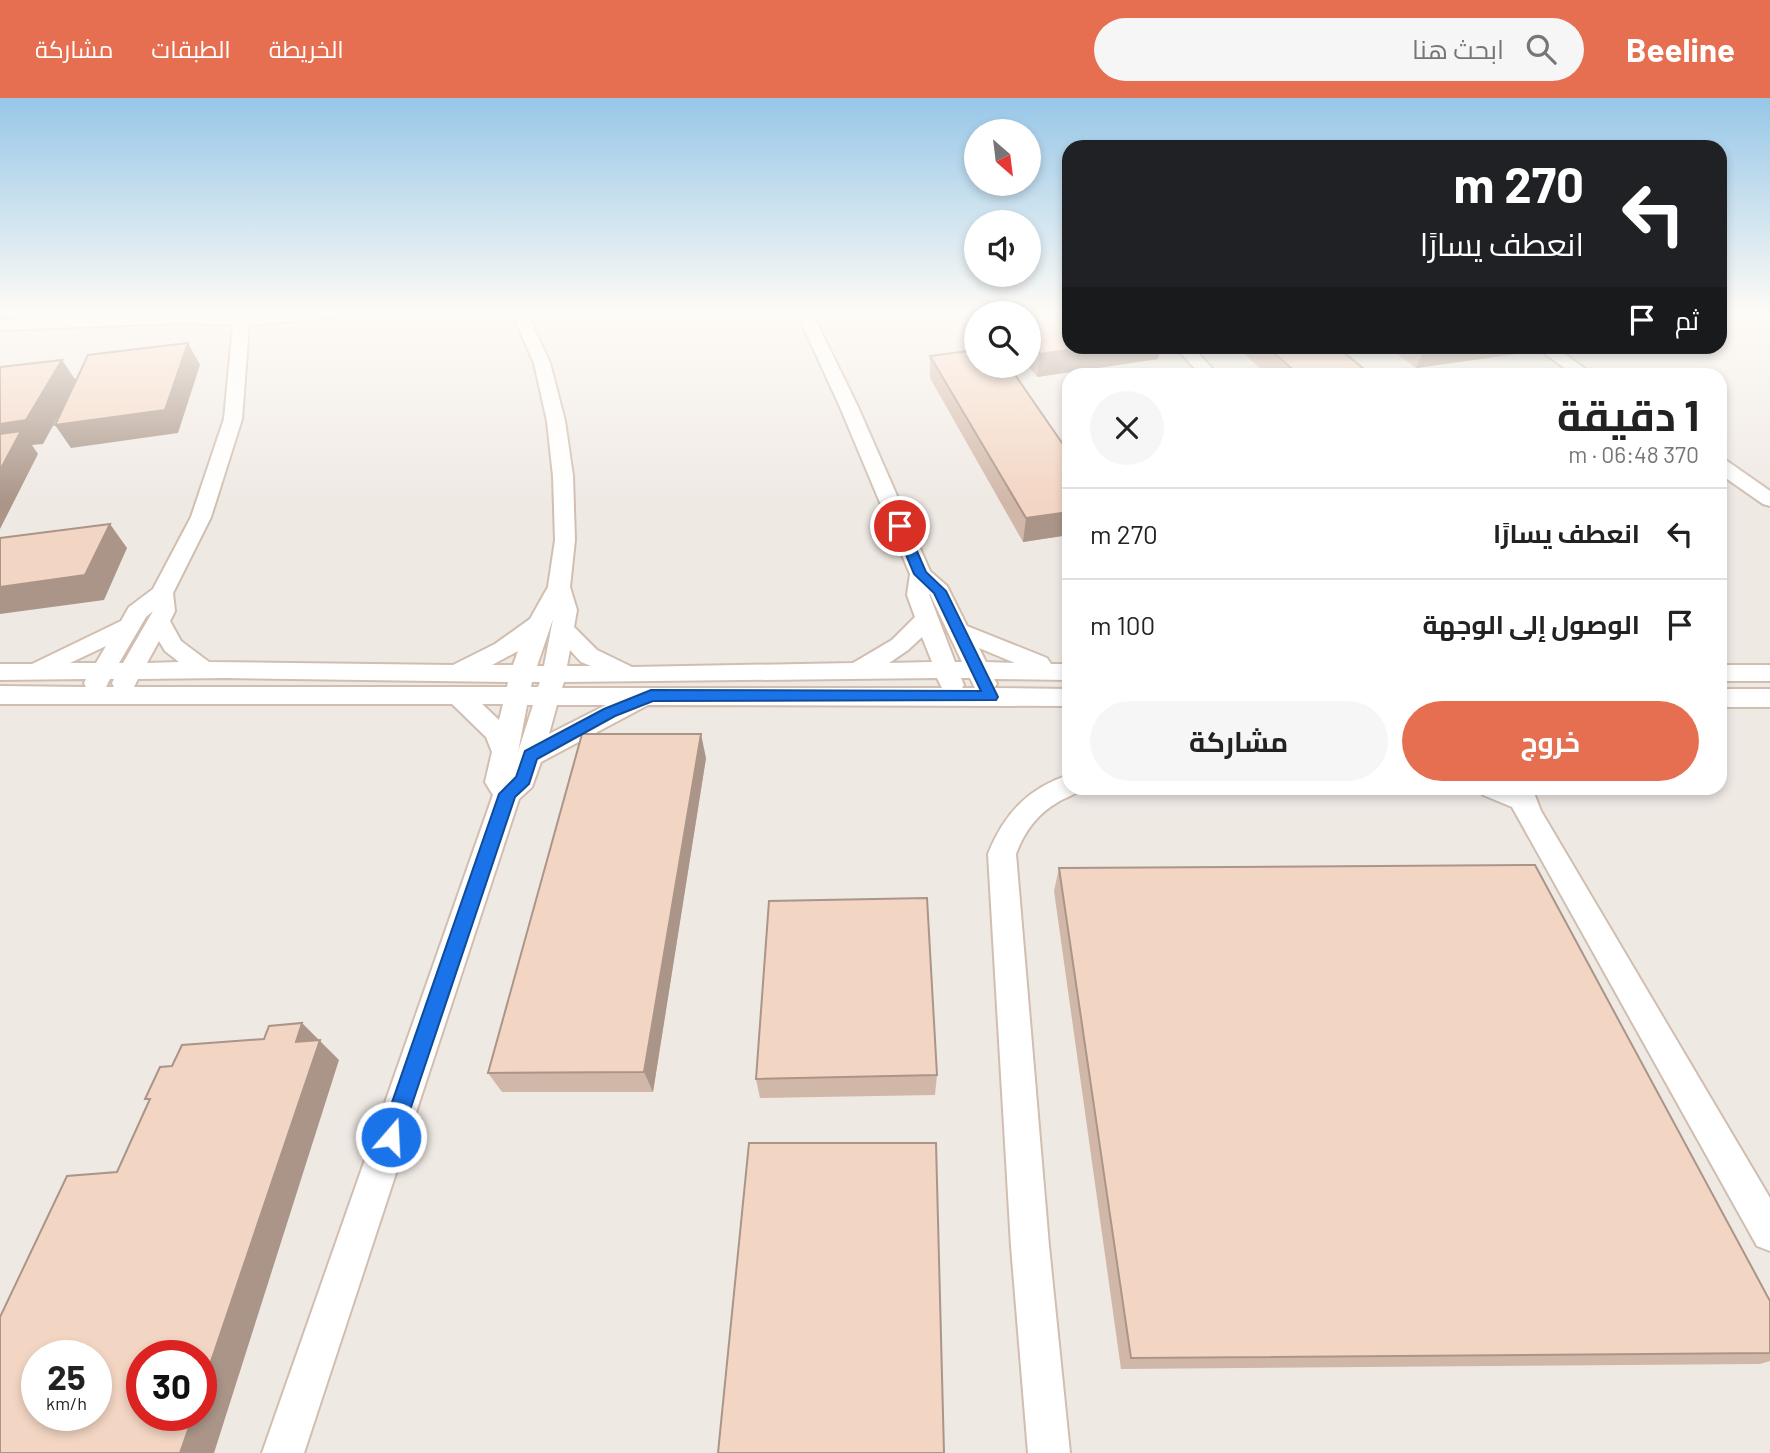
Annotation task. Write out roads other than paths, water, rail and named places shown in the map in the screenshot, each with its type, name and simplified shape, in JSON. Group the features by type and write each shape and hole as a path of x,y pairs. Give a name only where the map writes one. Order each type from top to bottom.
{"street":[{"path":"89,694 138,612 162,593 201,517 233,419 237,376"},
{"path":"518,754 521,685 551,626 566,610 559,587 565,540 564,476 556,421 545,376"},
{"path":"834,376 921,574 939,591 991,697"},
{"path":"1727,470 1770,500"},
{"path":"921,574 918,595 948,670 955,695"},
{"path":"118,694 164,611 162,593"},
{"path":"859,671 900,645 928,618"},
{"path":"158,621 173,646 204,670"},
{"path":"32,671 130,626"},
{"path":"551,626 589,656 631,676"},
{"path":"0,672 204,670 457,685 503,650 551,626"},
{"path":"283,1453 508,794 498,782 518,754 552,685 551,626"},
{"path":"960,631 1002,651 1062,670"},
{"path":"552,685 631,676 948,670 1062,672"},
{"path":"1727,673 1770,673"},
{"path":"457,685 518,754"},
{"path":"0,695 552,685 651,695 1062,697"},
{"path":"518,754 651,695"},
{"path":"1727,698 1758,698 1770,710"},
{"path":"1049,1453 1030,1246 1002,854 1014,825 1024,813 1048,794 1062,788"},
{"path":"1522,795 1770,1233"}]}
